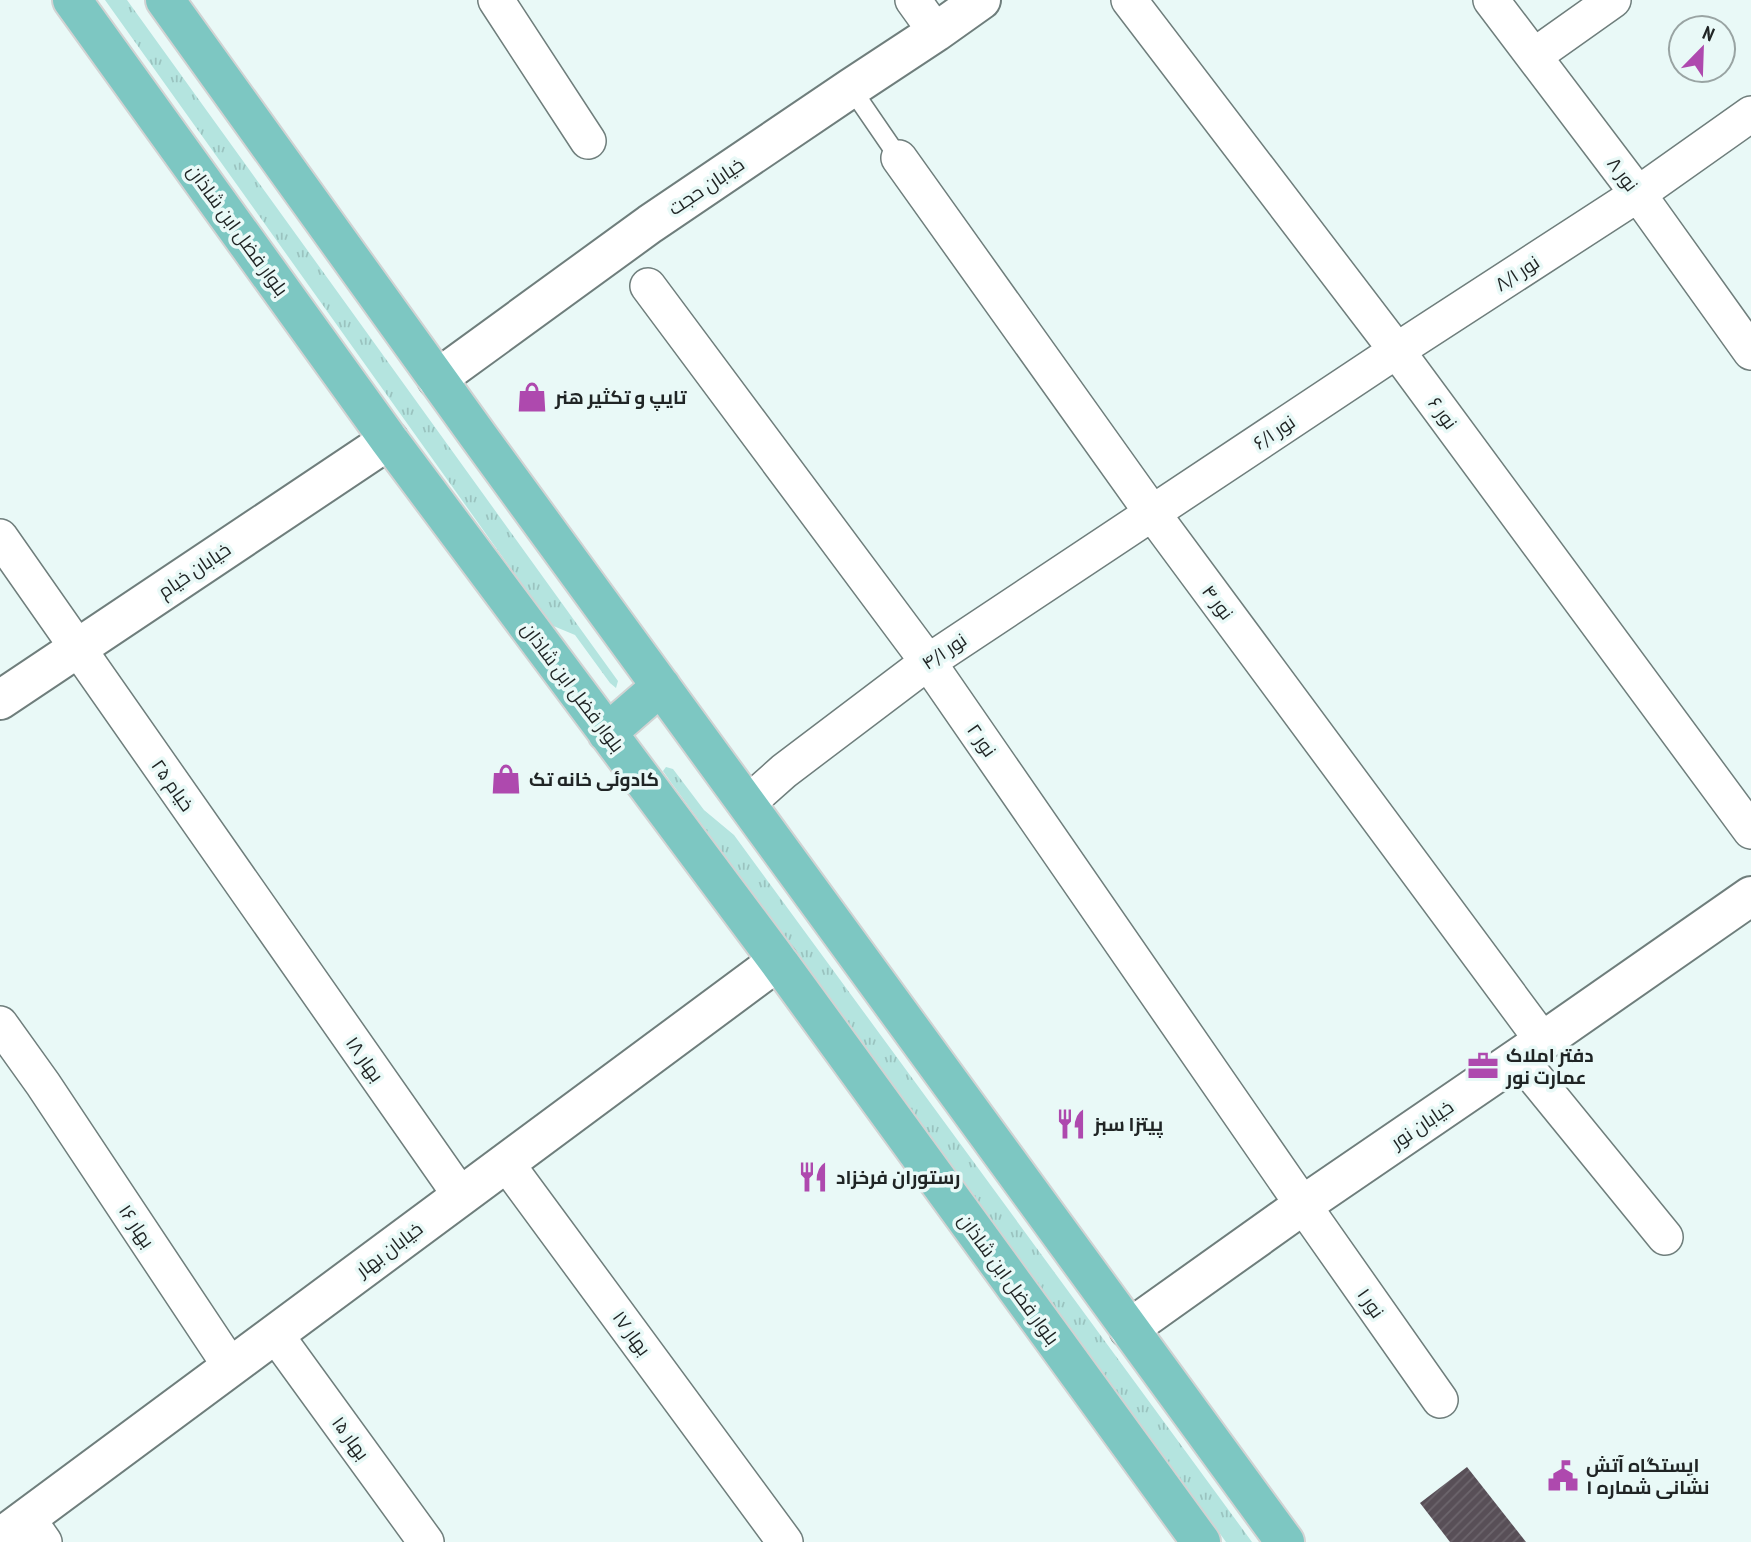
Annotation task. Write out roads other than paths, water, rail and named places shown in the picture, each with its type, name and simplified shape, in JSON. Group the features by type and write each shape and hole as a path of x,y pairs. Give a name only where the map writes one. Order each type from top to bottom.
{"main road":[{"name":"بلوار فضل ابن شاذان","path":"72,0 389,440 778,961 1201,1542"},
{"path":"165,0 437,379 1285,1542"},
{"name":"خیابان حجت","path":"437,379 618,246 981,0"},
{"name":"خیابان خیام","path":"0,700 389,440"},
{"path":"607,733 661,686"},
{"name":"خیابان نور","path":"1129,1329 1303,1205 1747,907"},
{"name":"خیابان بهار","path":"24,1533 230,1367 778,961"}],"street":[{"path":"496,0 588,141"},
{"path":"913,0 936,32"},
{"name":"نور ۶","path":"1129,0 1397,351 1751,831"},
{"name":"نور ۸","path":"1491,0 1638,194 1751,352"},
{"path":"1534,57 1613,0"},
{"name":"نور ۸/۱","path":"1397,351 1638,194 1751,114"},
{"name":"نور ۴","path":"900,158 1665,1237"},
{"name":"نور ۲","path":"648,286 928,662 1303,1205"},
{"name":"نور ۶/۱","path":"1153,514 1397,351"},
{"name":"نور ۴/۱","path":"747,804 784,771 928,662 1153,514"},
{"name":"خیام ۲۵","path":"0,537 268,922"},
{"name":"بهار ۱۸","path":"268,922 461,1196"},
{"name":"بهار ۱۶","path":"0,1024 43,1084 230,1367"},
{"name":"بهار ۱۷","path":"506,1163 785,1542"},
{"name":"نور ۱","path":"1303,1205 1440,1400"},
{"name":"بهار ۱۵","path":"275,1334 426,1542"}],"lane":[{"path":"851,88 900,158"}],"place":[{"name":"تایپ و تکثیر هنر","path":"532,397"},
{"name":"کادوئی خانه تک","path":"506,779"},
{"name":"دفتر املاک عمارت نور","path":"1483,1066"},
{"name":"پیتزا سبز","path":"1071,1124"},
{"name":"رستوران فرخزاد","path":"813,1177"},
{"name":"ایستگاه آتش نشانی شماره ۱","path":"1563,1476"}]}
